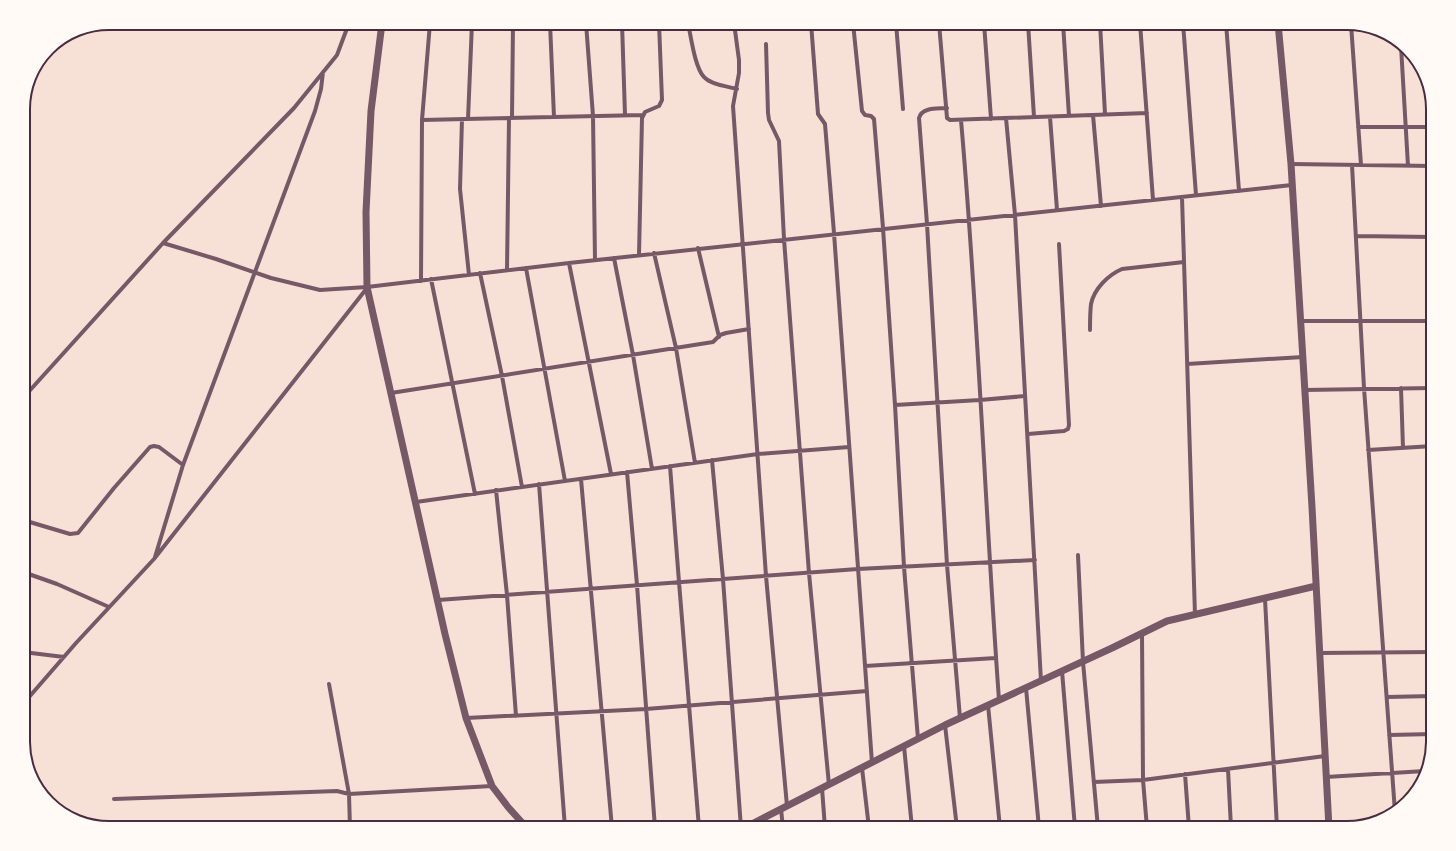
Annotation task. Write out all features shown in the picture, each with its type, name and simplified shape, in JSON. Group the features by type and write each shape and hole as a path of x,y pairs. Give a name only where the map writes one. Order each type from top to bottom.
{"street":[{"path":"30,390 163,243 294,108 337,55 346,30"},
{"path":"381,30 371,111 366,212 367,287 466,718 492,786 521,821"},
{"path":"421,281 422,120 429,30"},
{"path":"468,119 472,30"},
{"path":"507,270 513,30"},
{"path":"550,30 554,117"},
{"path":"587,30 593,116 595,260"},
{"path":"622,30 625,115"},
{"path":"422,120 643,115 645,112 659,106 662,100 659,30"},
{"path":"689,30 693,51 700,71 704,77 710,81 737,89"},
{"path":"735,30 739,60 737,89 733,106 750,329 766,576 777,699 784,808 783,821"},
{"path":"812,30 818,114 824,124 834,233 872,763"},
{"path":"854,30 862,111 865,115 871,116 874,119 895,405 904,567 918,739"},
{"path":"897,30 903,109"},
{"path":"940,30 948,118 950,120 1147,113"},
{"path":"985,30 991,119"},
{"path":"1028,30 1034,117"},
{"path":"1063,30 1069,116"},
{"path":"1100,30 1105,114"},
{"path":"1141,30 1153,200"},
{"path":"1184,30 1196,195"},
{"path":"1227,30 1239,191"},
{"path":"1279,30 1291,164 1329,821"},
{"path":"1351,30 1361,165"},
{"path":"766,44 768,113 769,120 779,141 784,239 809,573 820,694 825,786 825,821"},
{"path":"1401,52 1408,166"},
{"path":"154,560 183,465 256,273 315,111 321,89 323,72"},
{"path":"947,108 923,111 919,118 927,224 947,565 960,718"},
{"path":"639,255 643,115"},
{"path":"1093,115 1101,206"},
{"path":"1050,116 1057,210"},
{"path":"1006,118 1015,215 1041,681"},
{"path":"462,119 460,189 469,275"},
{"path":"961,120 970,219 989,563 999,700"},
{"path":"1358,127 1426,127"},
{"path":"1291,164 1426,166"},
{"path":"1352,165 1368,450 1394,805"},
{"path":"163,243 271,278 320,290 367,287 834,233 1292,185"},
{"path":"1182,197 1195,615"},
{"path":"1356,236 1426,237"},
{"path":"1028,434 1064,432 1068,429 1069,425 1059,244"},
{"path":"698,248 718,337"},
{"path":"654,253 676,348 695,463"},
{"path":"614,258 633,355 652,469"},
{"path":"1090,330 1092,299 1099,288 1115,272 1122,269 1184,262"},
{"path":"569,263 611,474"},
{"path":"526,268 565,481"},
{"path":"480,274 502,376 522,487"},
{"path":"431,279 475,494"},
{"path":"30,696 109,607 154,560 367,287"},
{"path":"1300,321 1426,321"},
{"path":"391,393 713,342 718,337 726,333 750,329"},
{"path":"1187,364 1302,357"},
{"path":"1401,388 1403,448"},
{"path":"1304,390 1426,388"},
{"path":"895,405 1025,396"},
{"path":"1368,450 1426,446"},
{"path":"30,522 70,534 78,533 114,488 150,447 159,447 183,465"},
{"path":"416,502 758,454 849,447"},
{"path":"712,460 723,579 741,821"},
{"path":"670,466 678,582 698,821"},
{"path":"627,472 654,821"},
{"path":"581,479 611,821"},
{"path":"539,484 565,821"},
{"path":"496,490 507,595 516,716"},
{"path":"1078,555 1083,662 1097,821"},
{"path":"438,600 858,569 1035,560"},
{"path":"30,574 57,584 109,607"},
{"path":"757,821 945,725 1083,662 1167,621 1316,586"},
{"path":"1265,599 1277,821"},
{"path":"1142,633 1143,780 1146,821"},
{"path":"1319,652 1426,652"},
{"path":"30,653 64,657"},
{"path":"865,666 996,658"},
{"path":"1062,671 1074,821"},
{"path":"329,684 349,794 350,821"},
{"path":"1026,688 1038,821"},
{"path":"466,718 646,709 867,691"},
{"path":"1387,697 1426,696"},
{"path":"988,705 999,821"},
{"path":"945,725 956,821"},
{"path":"1389,735 1426,734"},
{"path":"904,746 911,821"},
{"path":"1094,782 1143,780 1325,756"},
{"path":"862,768 868,821"},
{"path":"1228,769 1231,821"},
{"path":"1326,777 1392,772 1420,772"},
{"path":"1185,774 1188,821"},
{"path":"114,799 337,791 349,794 492,786"}]}
